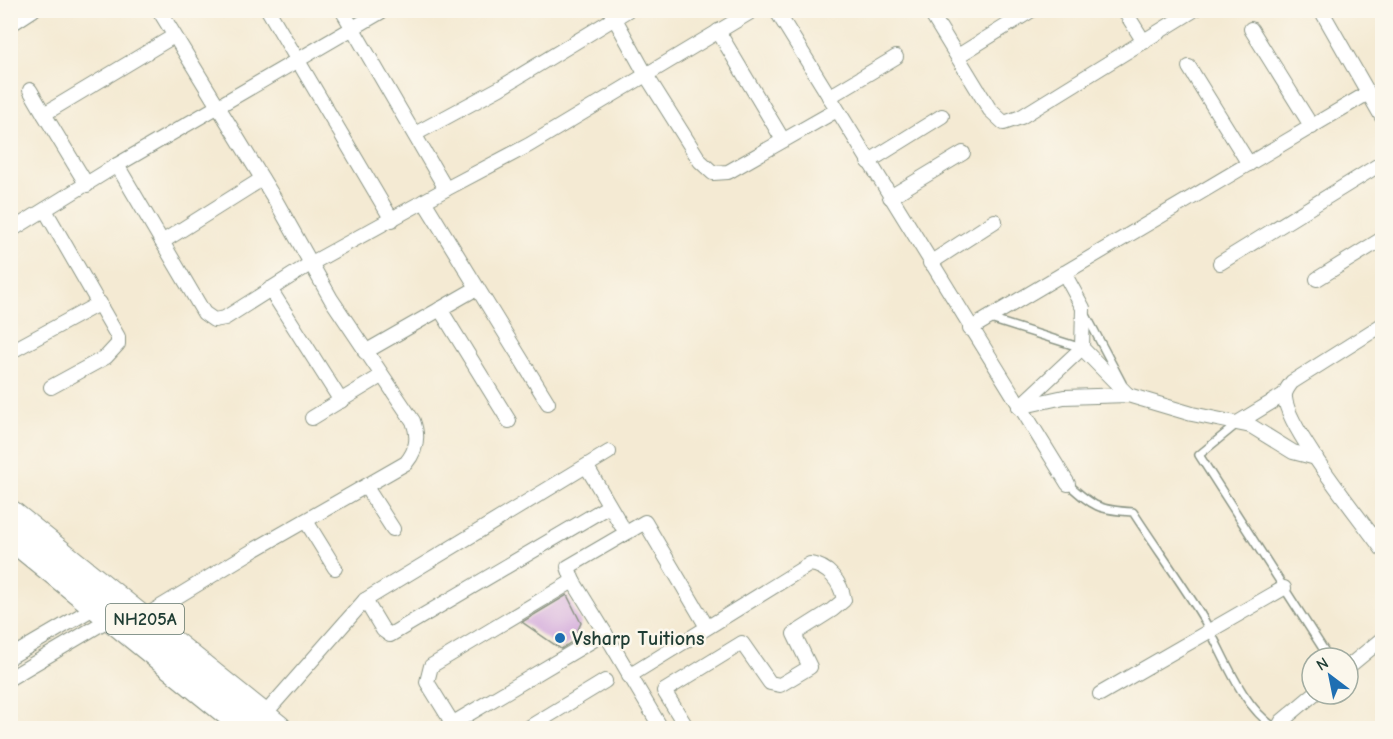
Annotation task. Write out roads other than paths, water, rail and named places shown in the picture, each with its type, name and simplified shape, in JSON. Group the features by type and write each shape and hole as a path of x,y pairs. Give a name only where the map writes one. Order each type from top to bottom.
{"highway":[{"name":"NH205A","path":"10,513 119,618"},
{"name":"NH205A","path":"10,536 263,724"}],"street":[{"path":"10,25 33,10"},
{"path":"10,678 119,618 306,521 406,463 416,448 416,430 412,421 365,352 310,264 262,179 216,107 159,10"},
{"path":"268,10 392,220"},
{"path":"342,10 446,189"},
{"path":"10,231 117,165 384,10"},
{"path":"415,134 500,88 612,15 627,10"},
{"path":"117,165 209,318 214,320 225,318 310,264 529,144 754,10"},
{"path":"929,10 990,110 1004,123 1021,117 1194,10"},
{"path":"1124,10 1144,42"},
{"path":"1321,10 1383,117"},
{"path":"958,56 1029,11"},
{"path":"782,12 829,98 1068,484"},
{"path":"612,15 646,75 700,161 713,173 728,172 837,110"},
{"path":"1251,29 1312,127"},
{"path":"718,31 783,140"},
{"path":"44,114 174,36"},
{"path":"829,98 896,57"},
{"path":"1189,67 1249,164"},
{"path":"30,90 87,185"},
{"path":"970,329 1368,93"},
{"path":"868,162 942,116"},
{"path":"890,197 963,153"},
{"path":"1220,263 1383,163"},
{"path":"162,242 262,179"},
{"path":"423,201 548,403"},
{"path":"45,210 118,337 118,344 106,357 51,387"},
{"path":"930,262 995,221"},
{"path":"1317,279 1383,239"},
{"path":"1019,407 1082,348 1083,308 1064,273"},
{"path":"365,352 477,288"},
{"path":"270,289 341,401"},
{"path":"10,352 100,303"},
{"path":"440,309 509,421"},
{"path":"1239,422 1285,394 1292,382 1305,373 1383,325"},
{"path":"1082,348 1128,394"},
{"path":"312,418 381,376"},
{"path":"1019,407 1064,397 1128,394 1192,414 1239,422 1274,438 1293,452 1316,458"},
{"path":"1285,394 1292,416 1316,458 1383,549"},
{"path":"263,724 365,600 609,452"},
{"path":"587,467 621,525"},
{"path":"366,487 393,529"},
{"path":"365,600 377,622 390,635 609,506"},
{"path":"306,521 335,568"},
{"path":"661,729 573,580 568,567 645,522 706,627"},
{"path":"629,676 810,564 823,567 830,572 843,593 844,600 794,634 810,667 780,685 770,684 742,643 664,691 687,729"},
{"path":"573,580 431,666 428,682 449,726 605,633"},
{"path":"1100,694 1210,633 1284,588"},
{"path":"10,657 119,618"},
{"path":"1360,657 1383,639"},
{"path":"528,729 605,681"},
{"path":"1276,729 1300,706"}],"lane":[{"path":"1083,308 1128,394"},
{"path":"988,318 1082,348"},
{"path":"1239,422 1199,455 1321,646"},
{"path":"1068,484 1089,503 1105,511 1133,512 1210,633 1246,700 1259,717 1276,729"}],"place":[{"name":"Vsharp Tuitions","path":"560,638"}]}
